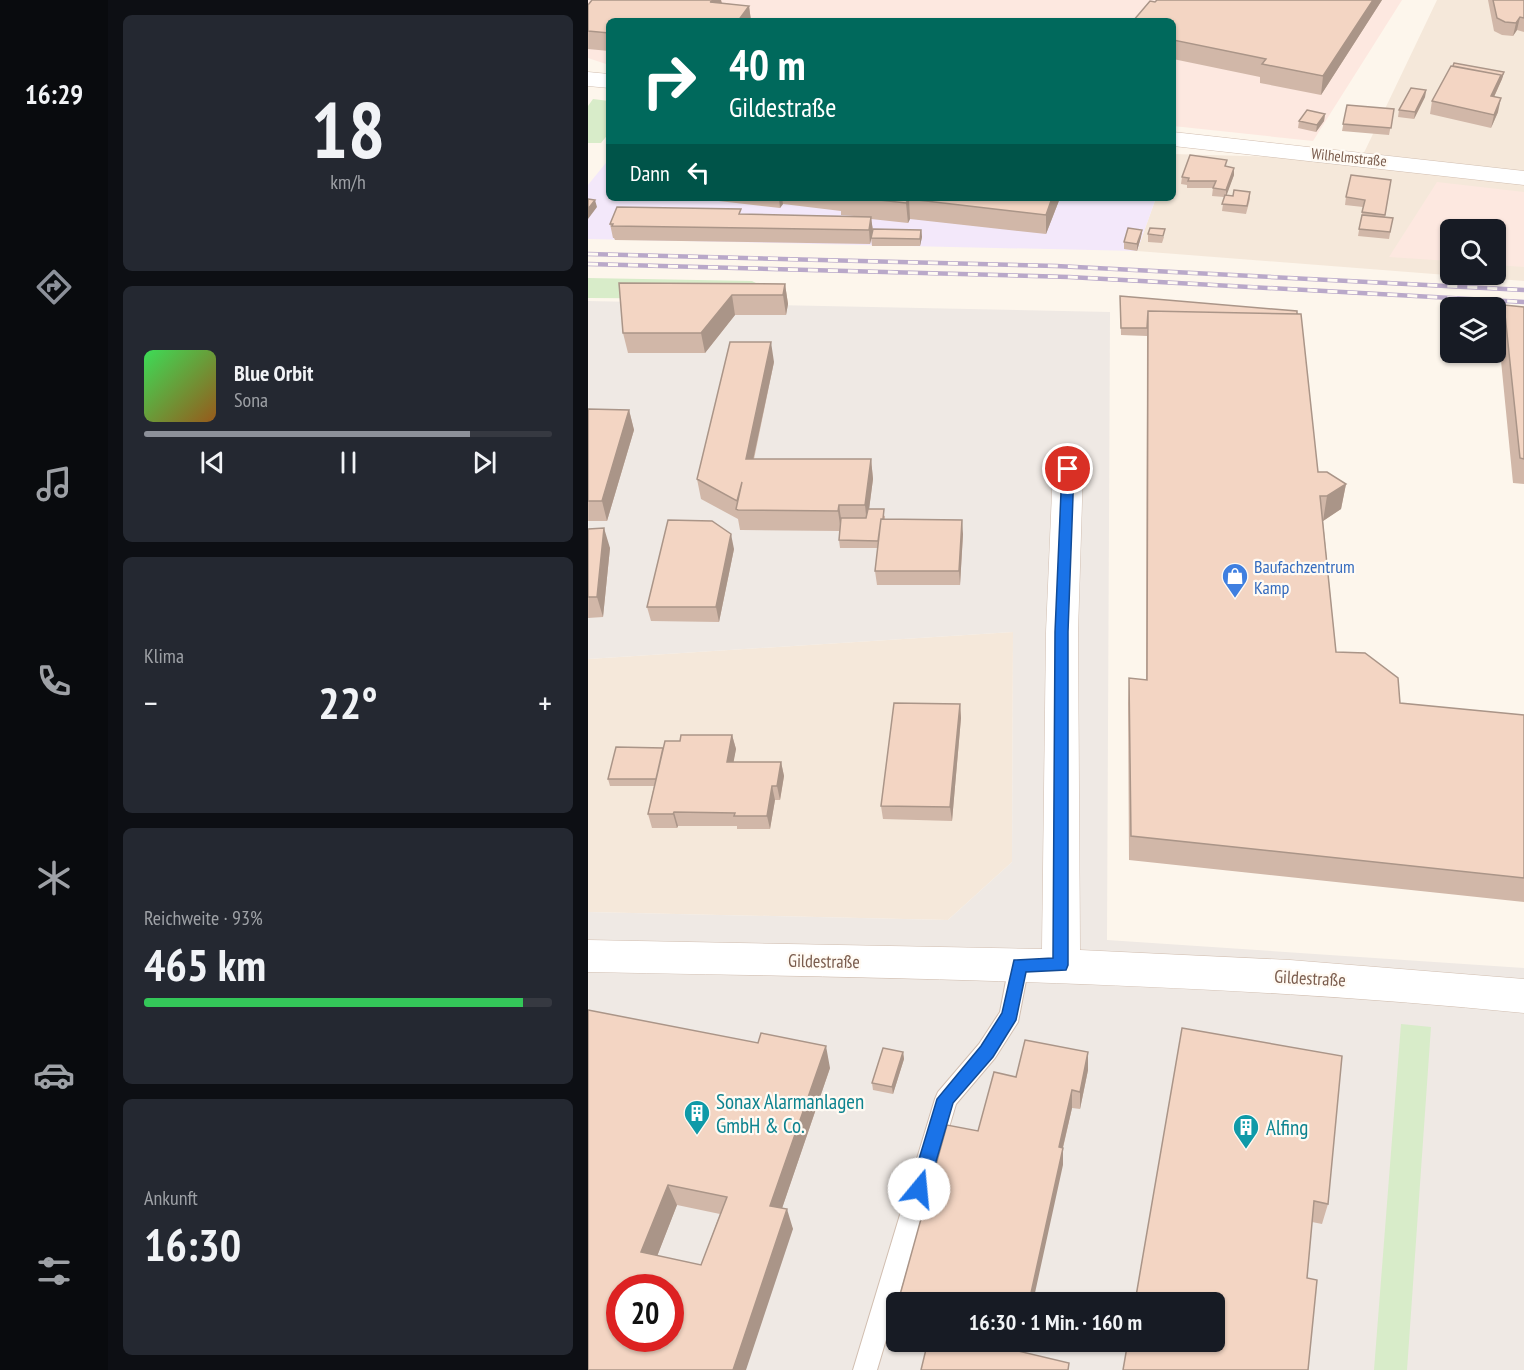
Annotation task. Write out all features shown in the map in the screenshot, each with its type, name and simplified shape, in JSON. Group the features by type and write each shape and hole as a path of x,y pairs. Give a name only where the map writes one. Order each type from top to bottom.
{"street":[{"path":"588,79 606,81"},
{"name":"Wilhelmstraße","path":"1176,139 1524,178"},
{"path":"1060,965 1062,632 1068,469"},
{"name":"Gildestraße","path":"588,956 1060,965 1396,982 1524,996"}],"lane":[{"path":"865,1370 946,1099 987,1051 1010,1015 1019,965"}],"shaded area":[{"path":"588,0 1402,0 1313,141 1176,126 1176,18 606,18 606,64 588,58"},
{"path":"1437,0 1524,0 1524,281 1506,280 1506,219 1440,219 1440,274 1137,251 1155,201 1176,201 1176,154 1361,159"},
{"path":"606,163 606,201 1155,201 1137,251 588,239 588,185"},
{"path":"1437,182 1524,192 1524,267 1506,266 1506,219 1440,219 1440,260 1389,257"},
{"path":"588,301 1110,312 1107,940 1524,968 1524,1370 588,1370 588,912 948,920 1012,862 1013,632 588,659"},
{"path":"1013,632 1012,862 948,920 588,912 588,659"}],"green space":[{"path":"593,99 606,101 606,137 601,143 588,143 588,106"},
{"path":"588,278 752,281 762,286 763,299 588,298"},
{"path":"1401,1024 1431,1027 1407,1370 1374,1370"}],"building":[{"path":"592,0 718,0 710,2 749,6 740,18 606,18 606,33 588,31 588,5"},
{"path":"1157,0 1373,0 1323,76 1262,64 1266,59 1176,41 1176,18 1136,18 1150,1"},
{"path":"1493,0 1524,0 1524,18 1520,17 1516,23 1505,22 1497,18"},
{"path":"1454,63 1504,72 1499,82 1501,75 1453,66"},
{"path":"1451,66 1501,75 1491,96 1501,98 1494,115 1432,101"},
{"path":"1411,88 1426,90 1415,112 1399,110"},
{"path":"1347,105 1394,109 1391,128 1343,124"},
{"path":"1307,110 1325,114 1317,125 1299,121"},
{"path":"1190,155 1227,160 1225,166 1234,168 1226,190 1213,188 1216,181 1188,181 1189,178 1182,177"},
{"path":"1351,175 1391,180 1385,215 1362,212 1365,200 1346,197"},
{"path":"1234,190 1250,192 1247,206 1222,204 1225,195 1233,196"},
{"path":"588,199 595,200 588,209"},
{"path":"926,201 1051,201 1046,215"},
{"path":"617,207 741,209 739,214 871,217 869,230 612,226 613,224 610,224"},
{"path":"1362,215 1393,218 1390,232 1359,229"},
{"path":"1128,228 1142,230 1137,244 1124,242"},
{"path":"1150,228 1165,229 1163,236 1148,234"},
{"path":"873,229 921,230 920,239 871,238"},
{"path":"619,283 785,284 783,295 732,295 701,333 623,333"},
{"path":"1120,296 1297,311 1297,314 1148,311 1147,328 1121,328"},
{"path":"1506,305 1524,307 1524,459 1520,458"},
{"name":"Baufachzentrum Kamp","path":"1148,311 1301,314 1318,472 1327,472 1346,484 1327,496 1320,496 1336,652 1365,653 1398,678 1400,703 1524,715 1524,878 1131,836 1129,678 1147,680"},
{"path":"730,342 771,342 746,459 871,459 865,505 839,505 838,511 738,510 736,509 742,482 737,501 697,479"},
{"path":"588,409 629,410 602,501 588,501"},
{"path":"868,509 884,509 878,541 839,540 841,518 866,518"},
{"path":"881,519 962,520 959,571 875,571"},
{"path":"668,520 712,521 731,534 716,607 647,607"},
{"path":"604,528 597,597 588,597 588,529"},
{"path":"894,703 960,704 950,807 881,806"},
{"path":"681,735 732,735 727,762 781,762 777,786 772,786 767,816 734,816 735,813 648,814 665,741 680,741"},
{"path":"616,747 663,748 656,779 608,779"},
{"name":"Sonax Alarmanlagen GmbH & Co.","path":"588,1010 758,1043 761,1033 826,1046 770,1206 787,1209 733,1370 588,1370","holes":["668,1185 727,1197 701,1265 641,1252"]},
{"name":"Alfing","path":"1182,1028 1342,1056 1328,1204 1314,1201 1307,1278 1317,1280 1308,1370 1123,1370 1126,1352 1225,1352 1225,1292 1137,1292"},
{"path":"1025,1040 1088,1052 1080,1092 1072,1090 1059,1147 1063,1148 1031,1292 901,1292 947,1125 978,1131 994,1072 1016,1077"},
{"path":"883,1048 903,1052 892,1087 872,1083"},
{"path":"925,1352 1022,1352 1069,1363 1068,1370 921,1370"}],"railway":[{"path":"588,254 1056,266 1524,290"},
{"path":"588,264 1069,277 1524,302"}],"place":[{"name":"Baufachzentrum Kamp","path":"1235,599"},
{"name":"Sonax Alarmanlagen GmbH & Co.","path":"697,1136"},
{"name":"Alfing","path":"1246,1150"}],"route":[{"path":"919,1189 946,1099 987,1051 1010,1015 1019,965 1060,965 1062,632 1068,469"}]}
